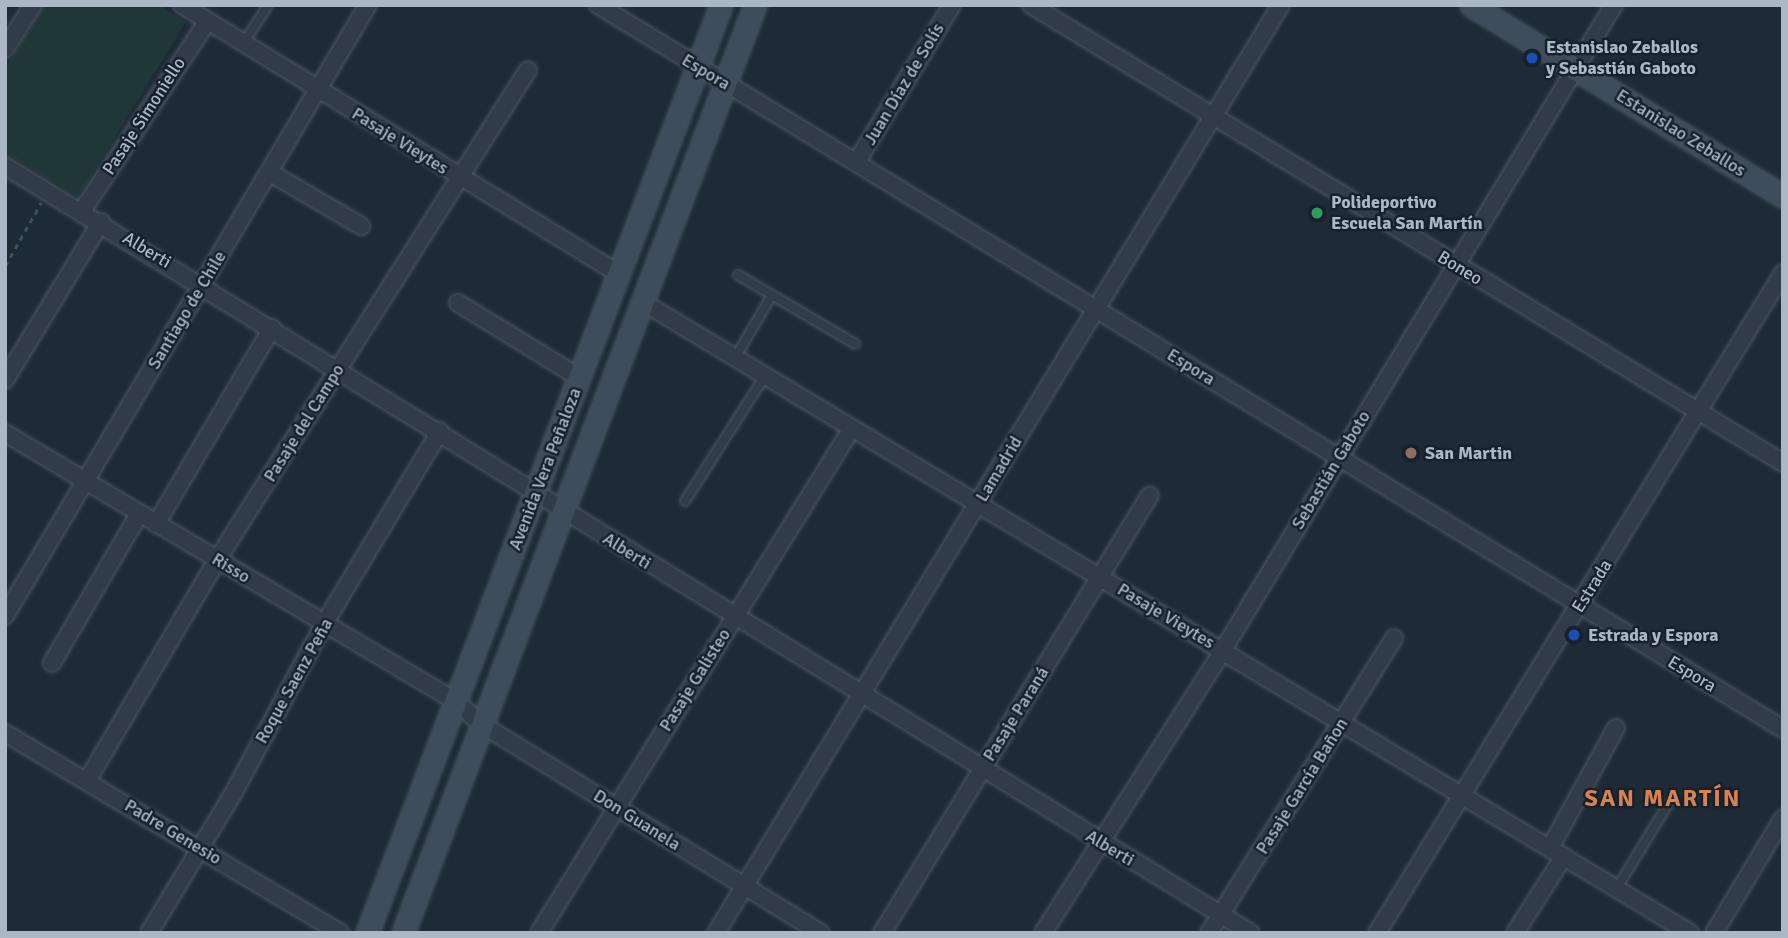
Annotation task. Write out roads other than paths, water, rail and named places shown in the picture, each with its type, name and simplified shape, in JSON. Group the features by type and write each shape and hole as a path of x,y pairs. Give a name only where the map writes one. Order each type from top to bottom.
{"main road":[{"name":"Avenida Vera Peñaloza","path":"367,933 538,492 721,5"},
{"name":"Avenida Vera Peñaloza","path":"402,933 755,5"},
{"name":"Estanislao Zeballos","path":"1471,5 1783,196"}],"street":[{"path":"5,50 33,5"},
{"name":"Pasaje Vieytes","path":"182,5 619,274"},
{"name":"Santiago de Chile","path":"5,616 368,5"},
{"name":"Espora","path":"598,5 1783,729"},
{"name":"Juan Díaz de Solís","path":"856,163 952,5"},
{"name":"Boneo","path":"1031,5 1214,119 1783,463"},
{"name":"Lamadrid","path":"716,933 1281,5"},
{"name":"Sebastián Gaboto","path":"1043,933 1099,841 1223,650 1614,5"},
{"name":"Pasaje Simoniello","path":"82,211 207,22"},
{"name":"Pasaje del Campo","path":"87,781 217,560 462,179 528,70"},
{"name":"Alberti","path":"5,166 101,222 440,431 538,492 563,512 981,771 1251,933"},
{"path":"269,172 361,226"},
{"path":"5,380 101,222"},
{"name":"Estrada","path":"1377,933 1466,795 1783,274"},
{"name":"Pasaje Vieytes","path":"641,302 1466,795 1690,933"},
{"path":"458,303 580,378"},
{"path":"156,524 272,328"},
{"name":"Pasaje Galisteo","path":"539,933 852,428"},
{"name":"Roque Saenz Peña","path":"149,933 324,624 440,431"},
{"name":"Risso","path":"5,433 457,702"},
{"name":"Pasaje Paraná","path":"882,933 1150,495"},
{"path":"52,663 139,513"},
{"name":"Pasaje García Bañon","path":"1209,933 1394,638"},
{"name":"Don Guanela","path":"457,702 481,724 821,933"},
{"path":"1516,933 1616,728"},
{"name":"Padre Genesio","path":"5,733 200,846 340,933"},
{"path":"1714,933 1783,818"}],"lane":[{"path":"243,44 268,5"},
{"path":"738,275 855,344"},
{"path":"735,358 772,295"},
{"path":"685,501 765,376"},
{"path":"1617,888 1668,804"}],"place":[{"name":"Estanislao Zeballos y Sebastián Gaboto","path":"1532,58"},
{"name":"Polideportivo Escuela San Martín","path":"1317,213"},
{"name":"San Martin","path":"1411,453"},
{"name":"Estrada y Espora","path":"1574,635"}],"district":[{"name":"SAN MARTÍN","path":"1663,799"}]}
